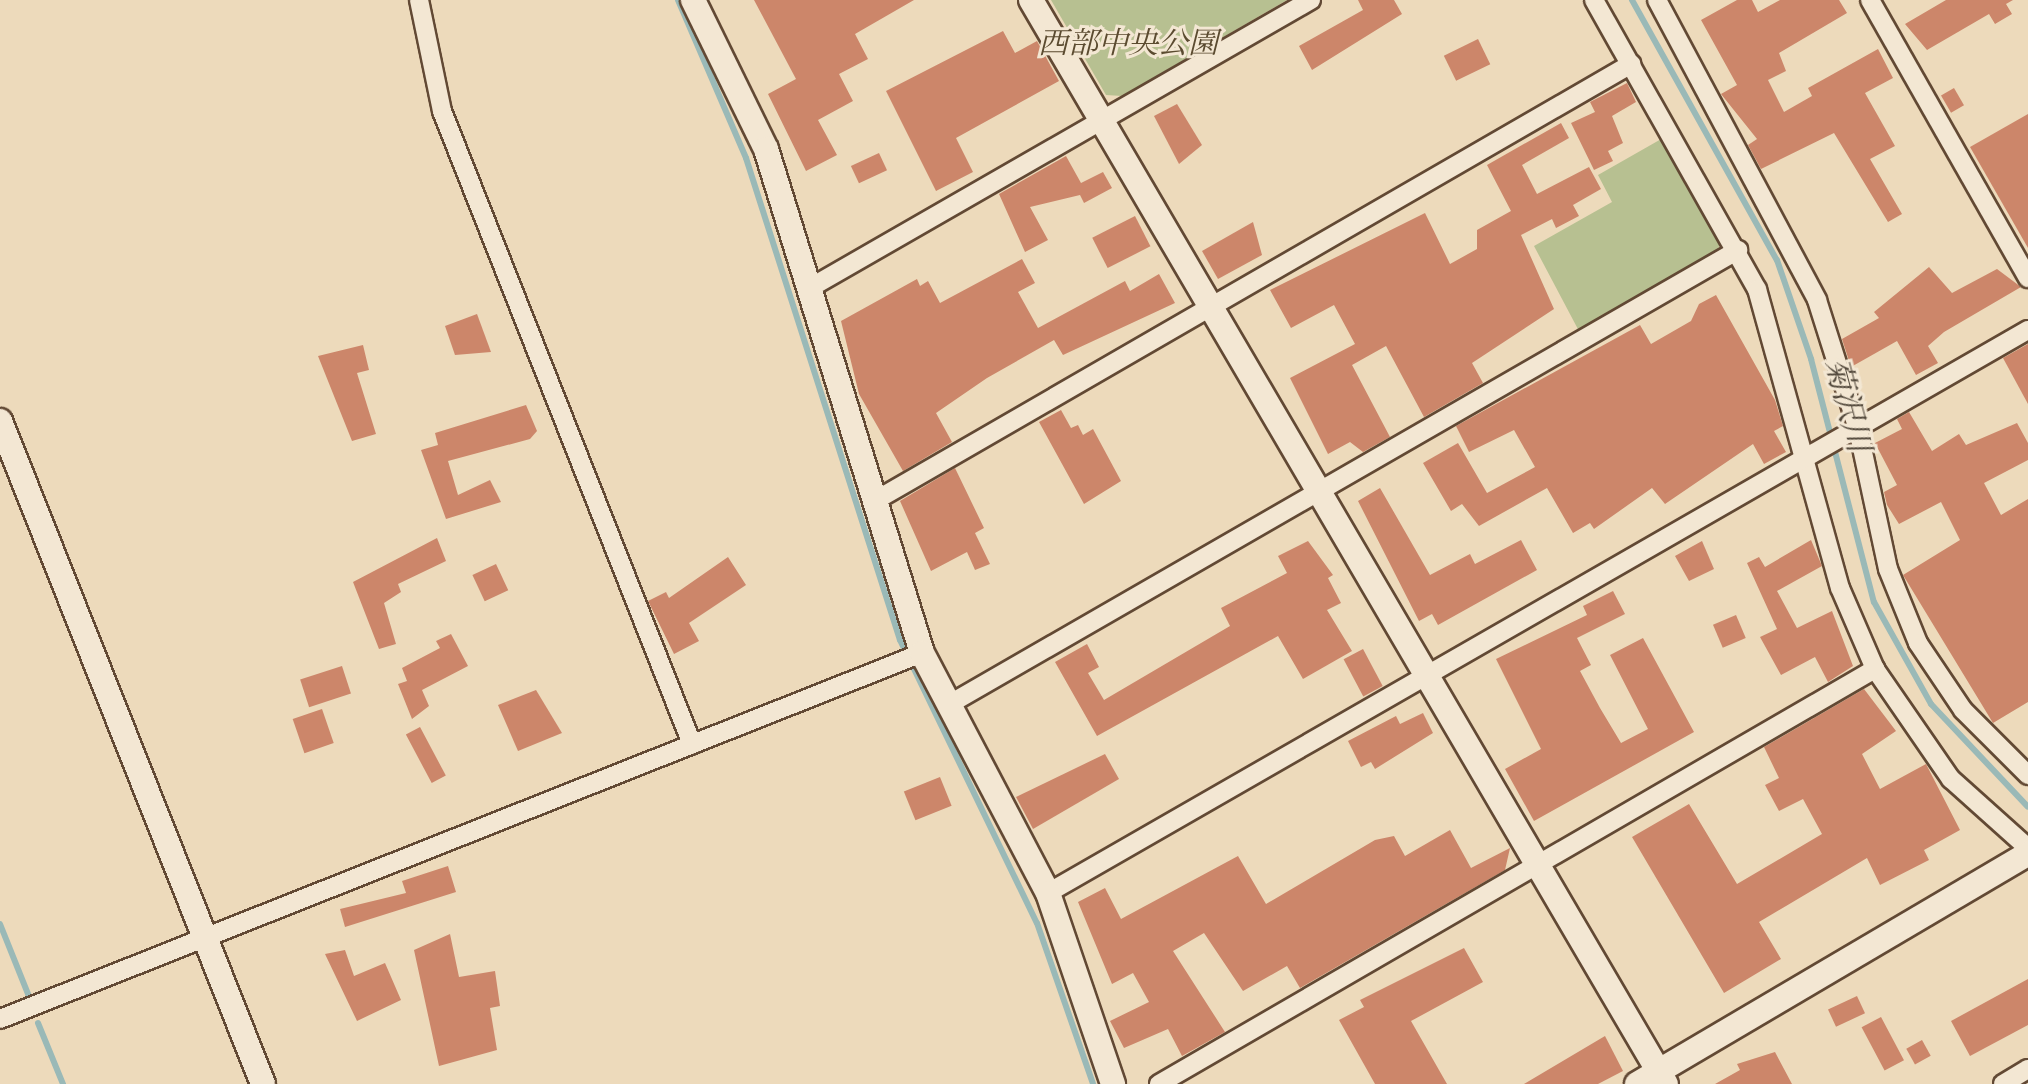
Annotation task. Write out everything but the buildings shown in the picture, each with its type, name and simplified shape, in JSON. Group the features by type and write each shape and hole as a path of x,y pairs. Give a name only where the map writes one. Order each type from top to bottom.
{"street":[{"path":"419,0 442,111 692,744"},
{"path":"1031,0 1426,681 1663,1078"},
{"path":"808,289 1311,0"},
{"path":"1594,0 1738,250 1814,455 1840,588 1875,669 1951,779 2028,848"},
{"path":"1657,0 1786,229 1817,300 1888,569 1918,643 1963,710 2028,775"},
{"path":"1870,0 2028,278"},
{"path":"696,1 766,149 808,289 878,499 922,653 1048,893 1113,1084"},
{"path":"878,499 1211,310 1631,64"},
{"path":"948,705 1738,250"},
{"path":"1048,893 1426,681 2028,330"},
{"path":"0,421 263,1084"},
{"path":"0,1019 922,653"},
{"path":"1159,1084 1875,669"},
{"path":"1637,1084 1663,1078 2028,854"},
{"path":"2003,1084 2028,1069"}],"green space":[{"name":"西部中央公園","path":"1051,0 1287,0 1122,96 1106,95"},
{"path":"1663,138 1720,238 1718,253 1580,333 1534,246 1612,202 1598,175"}],"waterway":[{"path":"678,0 746,158 900,640 1037,923 1093,1084"},
{"name":"菊沢川","path":"1632,0 1777,260 1811,359 1874,602 1931,704 2028,807"},
{"path":"0,924 30,999"},
{"path":"38,1023 63,1084"}]}
